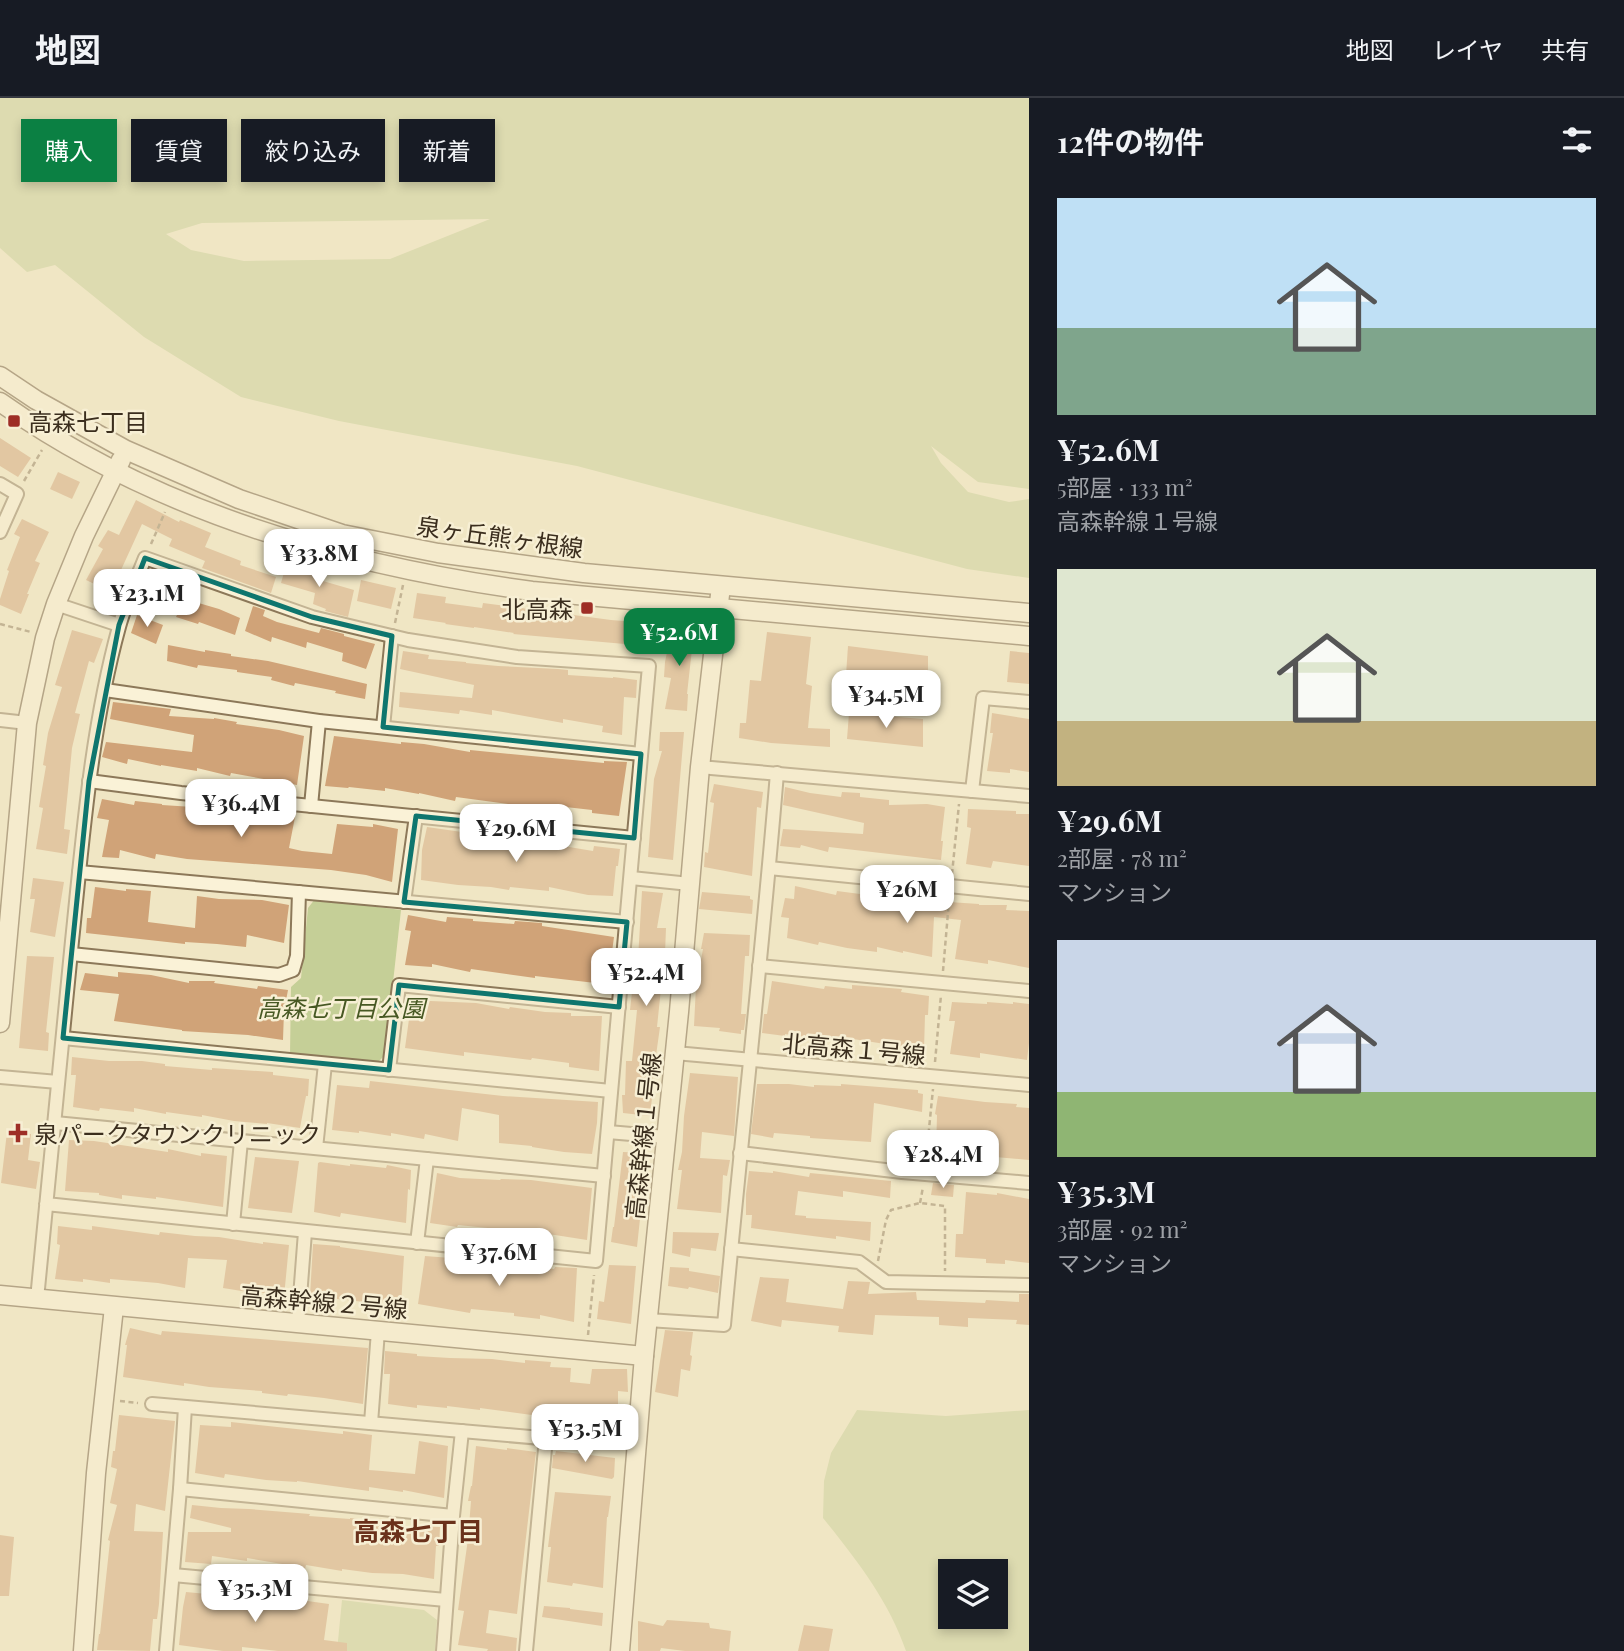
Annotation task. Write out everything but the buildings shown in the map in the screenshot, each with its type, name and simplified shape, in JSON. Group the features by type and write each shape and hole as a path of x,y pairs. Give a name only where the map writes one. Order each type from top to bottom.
{"street":[{"name":"泉ヶ丘熊ヶ根線","path":"0,376 36,400 126,450 239,499 342,534 438,553 584,573 1029,613"},
{"name":"泉ヶ丘熊ヶ根線","path":"0,402 116,470 189,503 242,524 330,551 406,570 477,584 532,591 1029,636"},
{"path":"0,1023 3,959 27,723 45,638 84,536 126,450"},
{"path":"0,484 17,494 0,532"},
{"path":"37,1299 46,1204 55,1123 62,1038 89,781 119,625 145,558 312,617 392,636 517,657 649,666 596,1261 46,1204"},
{"name":"高森幹線１号線","path":"620,1651 644,1356 675,1053 700,766 721,586"},
{"path":"56,604 119,625"},
{"path":"383,727 392,636"},
{"path":"105,690 319,721 641,754"},
{"path":"972,791 983,698 1029,702"},
{"path":"0,720 27,723"},
{"path":"311,806 319,721"},
{"path":"700,766 1029,796"},
{"path":"648,1320 724,1325 777,773"},
{"path":"89,781 181,793 634,838"},
{"path":"404,902 416,816"},
{"path":"769,868 1029,894"},
{"path":"79,872 627,922"},
{"path":"631,878 690,884"},
{"path":"71,954 279,975 293,970 297,957 299,892"},
{"path":"759,966 1029,991"},
{"path":"389,1070 399,985 619,1007"},
{"path":"62,1038 611,1091"},
{"name":"北高森１号線","path":"675,1053 1029,1085"},
{"path":"316,1148 325,1063"},
{"path":"0,1077 58,1082"},
{"path":"55,1123 604,1176"},
{"path":"608,1132 666,1137"},
{"path":"233,1224 241,1141"},
{"path":"740,1153 1029,1183"},
{"path":"417,1242 427,1159"},
{"path":"298,1323 306,1232"},
{"path":"731,1249 859,1262 886,1282 1029,1285"},
{"name":"高森幹線２号線","path":"0,1296 644,1356"},
{"path":"83,1651 96,1473 114,1307"},
{"path":"371,1423 378,1331"},
{"path":"152,1404 587,1442"},
{"path":"166,1651 185,1407"},
{"path":"443,1651 462,1431"},
{"path":"526,1651 545,1438"},
{"path":"180,1489 453,1516"},
{"path":"173,1575 446,1600"}],"path":[{"path":"17,494 45,444"},
{"path":"145,558 166,509"},
{"path":"392,636 403,583"},
{"path":"0,624 32,632"},
{"path":"875,1274 886,1220 891,1210 920,1203 945,1206 945,1283"},
{"path":"586,1350 596,1261"},
{"path":"104,1400 152,1404"},
{"path":"587,1442 637,1447"}],"highlighted area":[{"path":"145,558 312,617 392,636 383,727 641,754 634,838 416,816 404,902 627,922 619,1007 399,985 389,1070 63,1038 89,781 119,625"}],"green space":[{"path":"0,98 1029,98 1029,489 978,482 931,446 941,463 968,492 1009,502 1029,499 1029,578 967,569 577,466 339,421 241,397 144,337 55,265 27,272 0,248","holes":["490,219 390,259 244,261 191,250 166,234 202,223"]},
{"name":"高森七丁目公園","path":"315,899 401,910 385,1055 376,1064 290,1055 291,987 301,978 308,908"},
{"path":"857,1410 946,1416 1029,1410 1029,1651 906,1651 881,1598 823,1518 824,1481 831,1453"},
{"path":"342,1600 424,1610 437,1620 435,1651 337,1651"}],"place":[{"name":"高森七丁目","path":"14,421"},
{"name":"北高森","path":"587,608"},
{"name":"泉パークタウンクリニック","path":"18,1133"}],"district":[{"name":"高森七丁目","path":"418,1530"}]}
